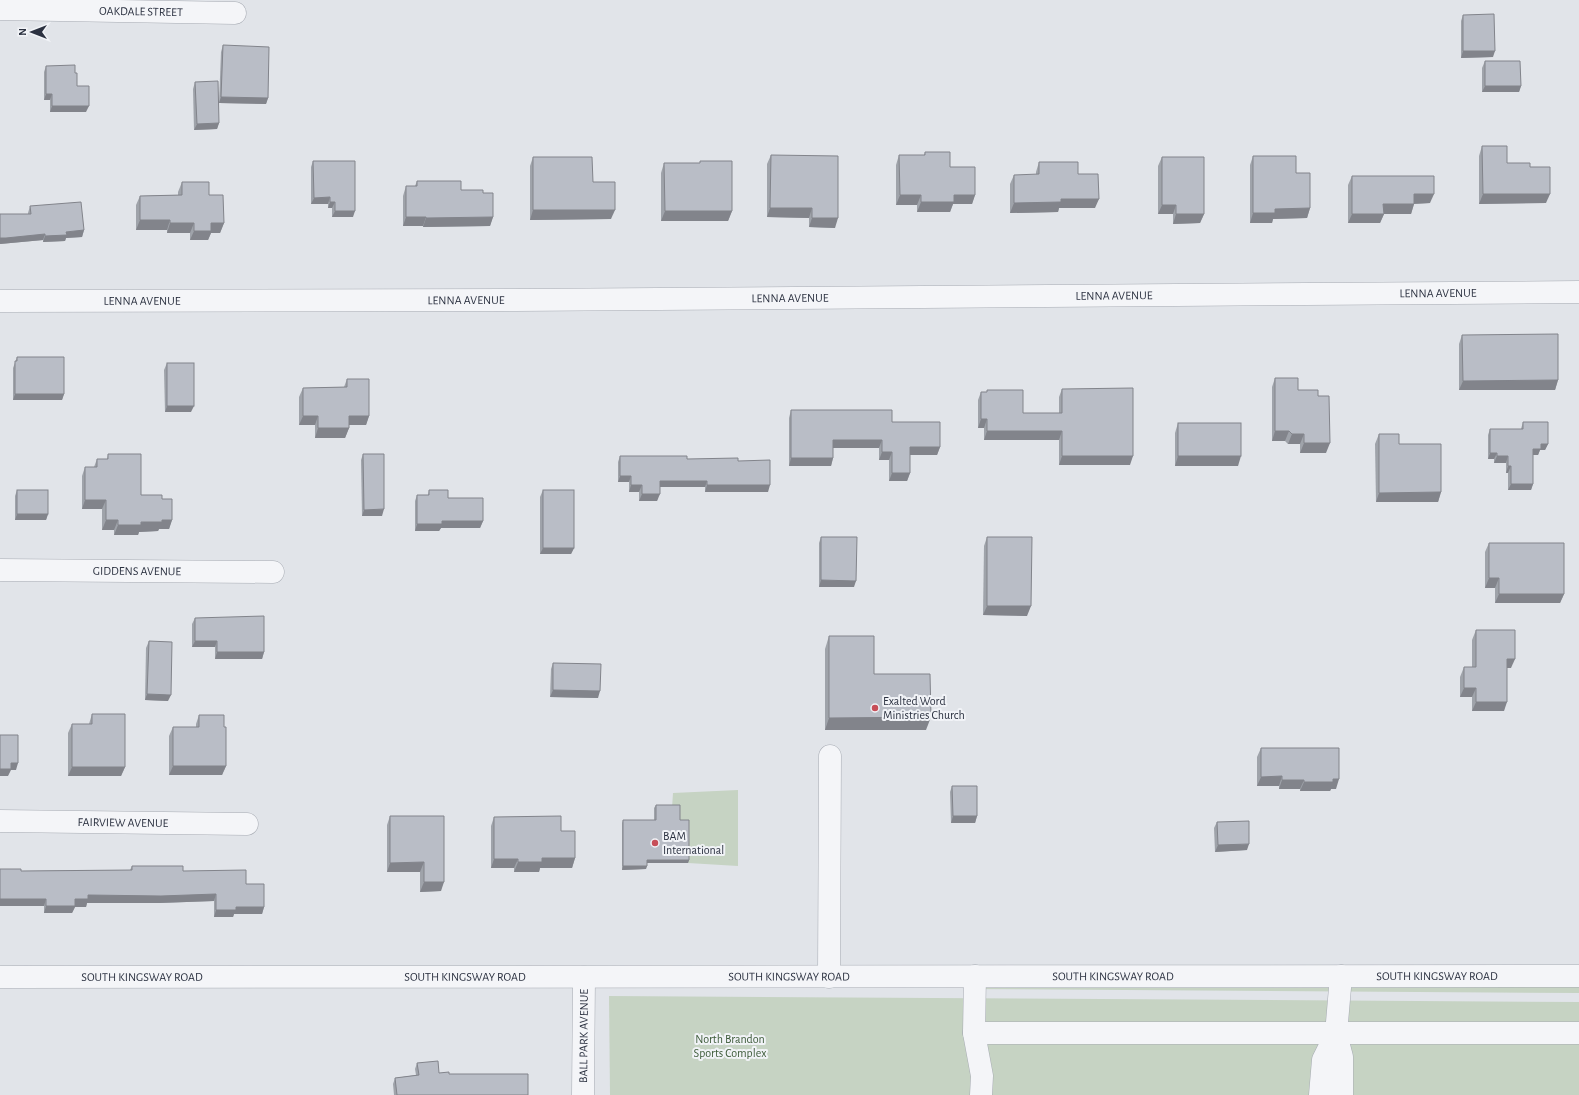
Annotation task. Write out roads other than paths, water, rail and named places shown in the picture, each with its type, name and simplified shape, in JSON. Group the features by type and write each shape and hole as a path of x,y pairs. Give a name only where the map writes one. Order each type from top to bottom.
{"street":[{"name":"OAKDALE STREET","path":"0,9 235,13"},
{"name":"LENNA AVENUE","path":"0,301 524,300 1579,292"},
{"name":"GIDDENS AVENUE","path":"0,570 273,572"},
{"path":"829,977 830,756"},
{"name":"FAIRVIEW AVENUE","path":"0,821 247,824"},
{"path":"975,976 974,1033 982,1076 980,1095"},
{"path":"1341,976 1336,1034 1342,1057 1342,1095"},
{"name":"SOUTH KINGSWAY ROAD","path":"0,977 1579,976"},
{"name":"BALL PARK AVENUE","path":"583,1095 584,977"},
{"path":"974,1033 1579,1033"},
{"path":"1320,1095 1323,1060 1336,1034"}],"place":[{"name":"Exalted Word Ministries Church","path":"875,708"},
{"name":"BAM International","path":"655,843"}],"park label":[{"name":"North Brandon Sports Complex","path":"730,1046"}]}
